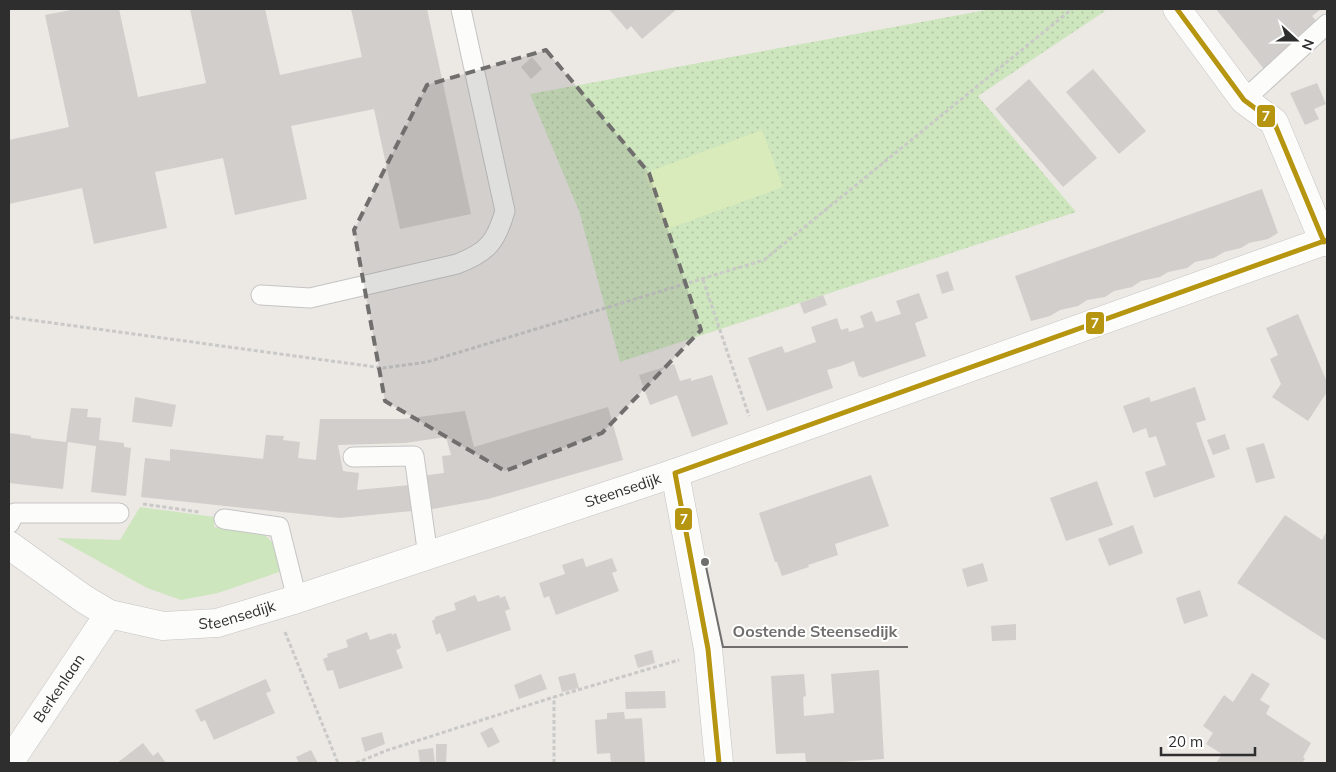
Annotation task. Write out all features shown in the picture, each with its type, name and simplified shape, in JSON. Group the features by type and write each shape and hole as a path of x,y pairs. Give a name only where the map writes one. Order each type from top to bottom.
{"street":[{"path":"1177,9 1244,100 1274,122 1325,241"},
{"name":"Steensedijk","path":"9,544 84,599 109,614 163,626 217,623 286,603 676,474 1325,241"},
{"path":"676,474 708,649 719,763"},
{"name":"Berkenlaan","path":"9,763 109,614"}],"lane":[{"path":"261,295 310,298 457,264 476,257 490,245 500,228 505,211 461,9"},
{"path":"1244,100 1327,24"},
{"path":"353,457 414,456 428,556"},
{"path":"9,524 15,513 119,513"},
{"path":"224,519 279,527 286,603"}],"path":[{"path":"9,317 383,368 427,362 764,260 1072,9"},
{"path":"703,280 758,444"},
{"path":"119,513 141,504 216,515 224,519"},
{"path":"286,603 338,763"},
{"path":"356,763 385,750 554,697 672,664 708,649"},
{"path":"554,697 554,763"}],"highlighted area":[{"path":"546,50 649,173 701,330 602,433 505,471 385,401 354,230 427,85"}],"green space":[{"path":"992,9 1103,9 1105,11 978,96 1076,212 620,362 579,211 530,94"},
{"path":"762,130 783,187 665,230 645,173"},
{"path":"140,507 215,517 214,527 262,532 272,542 282,571 218,593 181,600 147,588 57,538 120,540"}],"building":[{"path":"76,9 119,9 138,97 206,83 190,9 265,9 280,75 362,57 351,9 427,9 471,214 400,229 374,109 291,126 307,199 235,215 223,158 155,172 167,228 94,244 82,188 9,204 9,140 69,127 45,15"},
{"path":"609,9 677,9 642,39 631,26 627,30"},
{"path":"1216,9 1321,9 1312,16 1322,27 1304,37 1264,69"},
{"path":"532,57 542,69 531,79 521,67"},
{"path":"1093,69 1146,131 1119,154 1066,92"},
{"path":"1029,79 1097,158 1063,187 995,109"},
{"path":"1317,83 1326,104 1314,109 1319,119 1305,125 1290,93"},
{"path":"1262,189 1278,233 1268,239 1249,243 1241,248 1224,252 1214,258 1195,262 1187,268 1141,281 1132,287 1114,291 1105,297 1087,300 1078,306 1060,310 1050,316 1031,321 1015,276"},
{"path":"948,271 954,290 942,294 936,275"},
{"path":"919,293 928,318 915,323 926,356 862,378 861,376 859,377 854,361 827,370 833,388 767,411 748,358 782,346 785,353 816,342 811,327 837,318 841,330 848,328 849,332 864,327 860,316 872,311 876,322 901,314 896,301"},
{"path":"823,295 827,305 804,314 800,303"},
{"path":"1298,314 1327,382 1327,392 1308,421 1272,397 1281,384 1270,359 1278,355 1266,328"},
{"path":"674,364 680,381 691,378 691,381 712,375 728,424 692,437 677,395 650,405 639,375"},
{"path":"1195,387 1206,420 1196,423 1215,477 1154,498 1145,472 1166,465 1156,436 1149,438 1146,428 1133,433 1123,406 1149,397 1151,402"},
{"path":"135,397 176,405 172,427 132,422"},
{"path":"608,407 623,460 488,499 427,510 422,476 444,473 442,456 451,455 446,437 405,443 338,445 343,471 359,473 357,490 410,485 412,511 340,518 141,497 145,458 170,461 170,449 263,459 266,435 284,436 283,440 300,442 298,458 316,460 320,419 403,419 465,411 474,447"},
{"path":"71,408 88,409 87,417 101,418 99,440 124,443 124,447 131,448 126,496 91,492 96,446 68,442 63,489 9,483 9,433 31,436 31,438 66,442"},
{"path":"1225,434 1230,449 1213,455 1207,440"},
{"path":"1264,443 1275,478 1256,483 1246,448"},
{"path":"871,475 889,526 835,544 838,555 782,576 777,562 775,562 759,513"},
{"path":"1097,481 1113,525 1066,541 1050,498"},
{"path":"1285,515 1322,540 1327,531 1327,641 1237,583"},
{"path":"1133,525 1143,553 1109,566 1098,539"},
{"path":"583,558 586,567 612,558 617,571 612,573 619,591 556,615 549,596 544,598 539,583 565,574 562,565"},
{"path":"983,563 988,581 967,587 962,569"},
{"path":"1200,590 1208,616 1184,624 1176,598"},
{"path":"475,595 478,602 499,595 500,598 505,596 510,609 505,611 511,630 447,652 440,633 436,635 432,621 435,617 456,610 454,603"},
{"path":"1016,624 1016,640 992,641 991,626"},
{"path":"367,632 370,640 396,633 401,648 396,650 403,668 339,689 333,670 327,671 323,659 328,657 327,654 348,647 346,640"},
{"path":"652,650 655,663 638,668 634,655"},
{"path":"879,670 884,759 840,763 806,763 805,753 776,754 771,676 804,674 806,696 803,697 804,716 834,713 831,674"},
{"path":"575,673 579,688 562,692 558,677"},
{"path":"1252,673 1270,684 1260,700 1270,706 1266,714 1311,743 1303,757 1305,759 1302,763 1216,763 1222,754 1206,744 1213,733 1203,726 1224,695 1233,702"},
{"path":"541,674 547,689 519,699 514,685"},
{"path":"266,679 271,691 266,693 275,713 214,740 205,720 201,722 195,710"},
{"path":"665,691 666,708 626,709 625,692"},
{"path":"624,712 625,719 642,718 645,763 611,763 610,753 597,754 595,720 607,719 607,713"},
{"path":"492,727 500,742 488,748 480,733"},
{"path":"382,732 385,744 365,752 361,738"},
{"path":"143,743 153,756 158,752 166,763 117,763"},
{"path":"436,744 447,744 446,763 436,763"},
{"path":"433,748 435,763 420,763 418,750"},
{"path":"311,750 318,763 299,763 296,757"}],"transit line":[{"name":"7","path":"1177,9 1244,100 1274,122 1324,242"},
{"name":"7","path":"719,763 708,649 675,473 1327,240"}],"place":[{"name":"Oostende Steensedijk","path":"705,562"}]}
